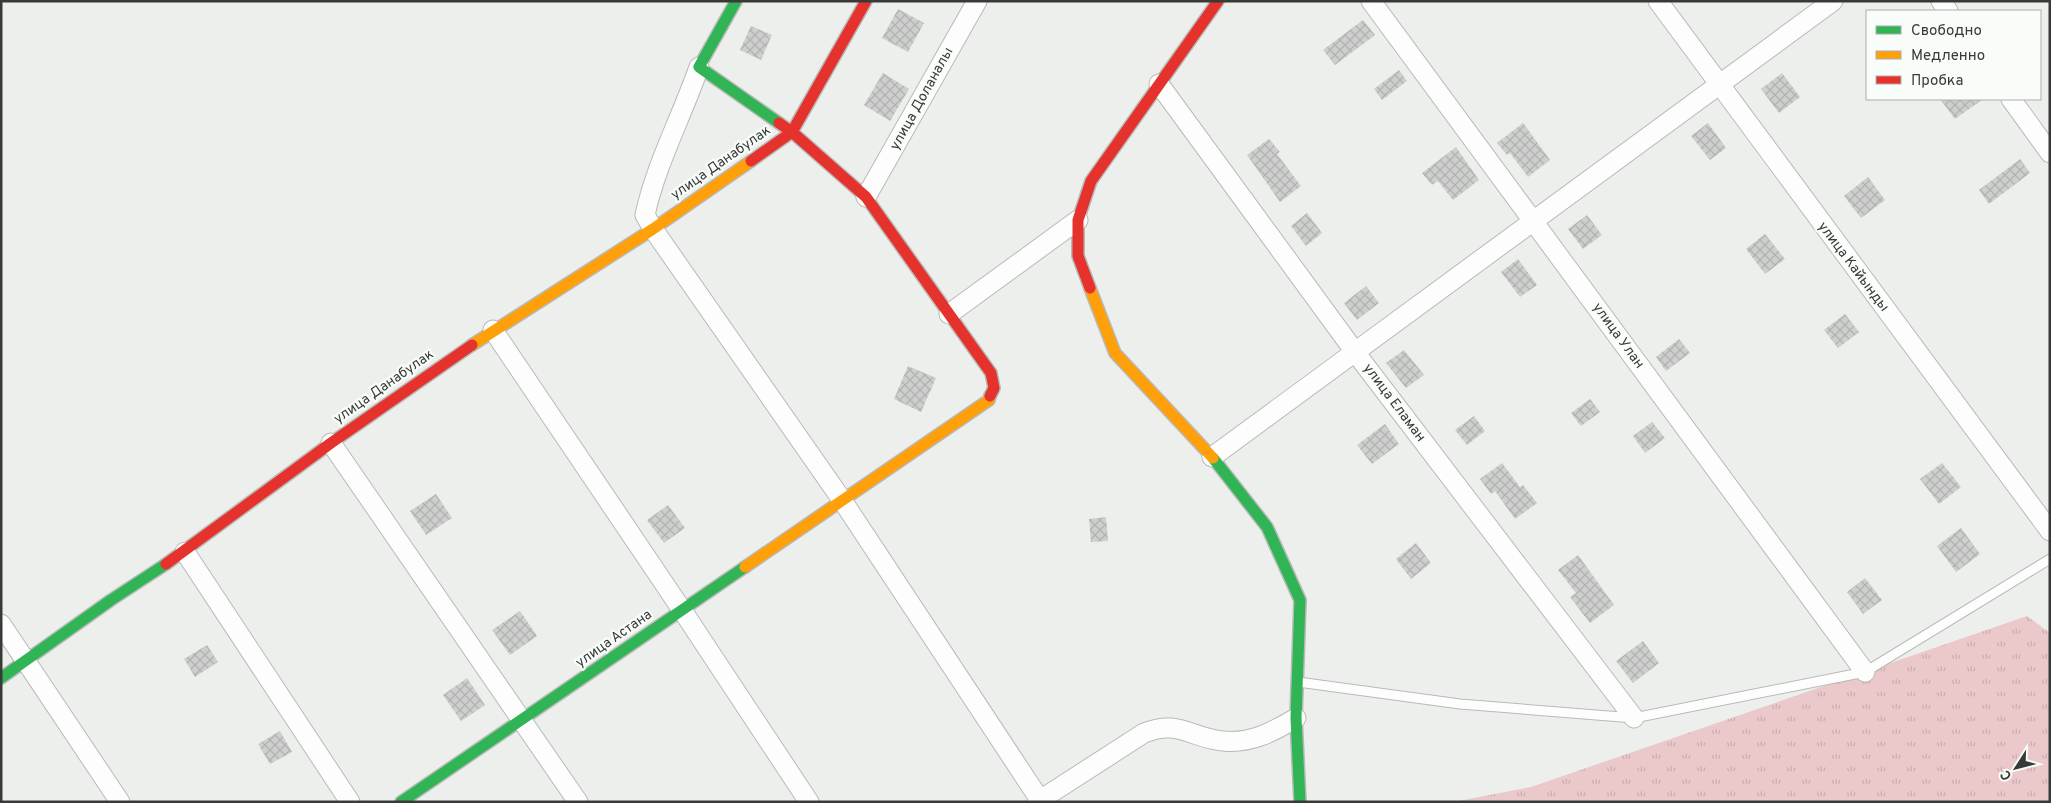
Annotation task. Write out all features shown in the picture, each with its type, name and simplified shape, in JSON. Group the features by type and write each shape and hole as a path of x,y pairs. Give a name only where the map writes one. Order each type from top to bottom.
{"street":[{"path":"736,1 700,67 652,185 645,215 842,500 1038,801 1144,733 1158,727 1173,727 1222,741 1244,741 1269,734 1296,718"},
{"path":"792,132 866,1"},
{"name":"улица Доланалы","path":"866,197 977,1"},
{"path":"1218,1 1091,180 1078,220 1078,256 1115,353 1212,457 1267,527 1300,600 1296,718 1300,802"},
{"name":"улица Улан","path":"1371,1 1865,672"},
{"name":"улица Кайынды","path":"1658,1 2050,531"},
{"path":"1212,457 1832,1"},
{"name":"улица Астана","path":"401,802 989,400 994,388 992,372 866,197 792,132 700,67"},
{"name":"улица Еламан","path":"1159,84 1355,352 1634,718"},
{"path":"2012,100 2050,152"},
{"name":"улица Данабулак","path":"1,678 111,600 185,552 332,443 493,330 653,229 792,132"},
{"path":"949,314 1078,220"},
{"path":"493,330 682,610 808,802"},
{"path":"332,443 578,802"},
{"path":"185,552 350,802"},
{"path":"1,624 120,802"}],"lane":[{"path":"1298,682 1460,704 1634,718 1865,672 2050,559"}],"green space":[{"path":"2027,616 2050,633 2050,802 1453,802 1531,787"}],"building":[{"path":"898,9 924,23 908,52 882,38"},
{"path":"1363,20 1375,35 1335,65 1323,50"},
{"path":"751,26 772,35 761,60 740,50"},
{"path":"1399,70 1407,81 1382,100 1374,89"},
{"path":"883,73 909,89 890,121 864,105"},
{"path":"1782,73 1800,97 1779,113 1761,89"},
{"path":"1941,100 1982,100 1955,119"},
{"path":"1523,123 1550,160 1528,177 1510,153 1507,155 1497,143"},
{"path":"1708,123 1726,148 1710,160 1691,136"},
{"path":"1269,139 1280,152 1277,154 1301,186 1280,202 1247,155"},
{"path":"1456,147 1479,180 1453,200 1438,181 1432,185 1422,173"},
{"path":"2020,159 2030,173 1989,204 1979,190"},
{"path":"1868,177 1885,200 1861,218 1844,196"},
{"path":"1307,213 1322,233 1306,246 1291,226"},
{"path":"1587,215 1602,235 1583,249 1568,229"},
{"path":"1765,234 1785,259 1765,274 1746,249"},
{"path":"1518,259 1537,285 1520,297 1501,272"},
{"path":"1366,286 1379,303 1357,320 1344,303"},
{"path":"1845,314 1859,332 1838,348 1824,330"},
{"path":"1679,339 1690,353 1666,371 1656,357"},
{"path":"1404,350 1424,375 1406,388 1386,363"},
{"path":"908,366 936,378 921,412 894,399"},
{"path":"1590,399 1600,412 1581,426 1571,413"},
{"path":"1474,416 1485,431 1467,445 1455,430"},
{"path":"1652,422 1665,438 1645,453 1633,436"},
{"path":"1385,424 1399,444 1372,464 1357,445"},
{"path":"1502,463 1520,487 1523,485 1537,503 1515,519 1495,491 1491,494 1480,479"},
{"path":"1942,463 1961,487 1939,504 1920,479"},
{"path":"436,494 452,518 426,535 410,511"},
{"path":"668,505 685,528 664,543 647,520"},
{"path":"1106,517 1108,541 1091,542 1089,519"},
{"path":"1961,528 1980,554 1956,572 1937,546"},
{"path":"1416,543 1431,563 1411,579 1396,559"},
{"path":"1578,555 1614,605 1590,623 1570,597 1576,593 1558,570"},
{"path":"1865,578 1882,600 1863,614 1847,592"},
{"path":"520,611 537,636 510,655 492,630"},
{"path":"1643,641 1659,663 1633,683 1616,661"},
{"path":"207,645 218,662 195,677 184,659"},
{"path":"467,678 485,705 461,721 443,695"},
{"path":"280,731 292,752 270,764 258,744"}],"traffic: fast":[{"path":"736,1 699,67 779,123"},
{"path":"1213,458 1267,527 1300,600 1296,718 1300,802"},
{"path":"1,678 111,600 166,564"},
{"path":"401,802 745,567"}],"traffic: slow":[{"path":"472,345 653,229 751,161"},
{"path":"1090,288 1115,353 1213,458"},
{"path":"745,567 989,400 990,396"}],"traffic: jam":[{"path":"751,161 792,132 866,1"},
{"path":"1090,288 1078,256 1078,220 1091,181 1218,1"},
{"path":"779,123 792,132 866,197 991,373 994,388 990,396"},
{"path":"166,564 331,443 472,345"}]}
